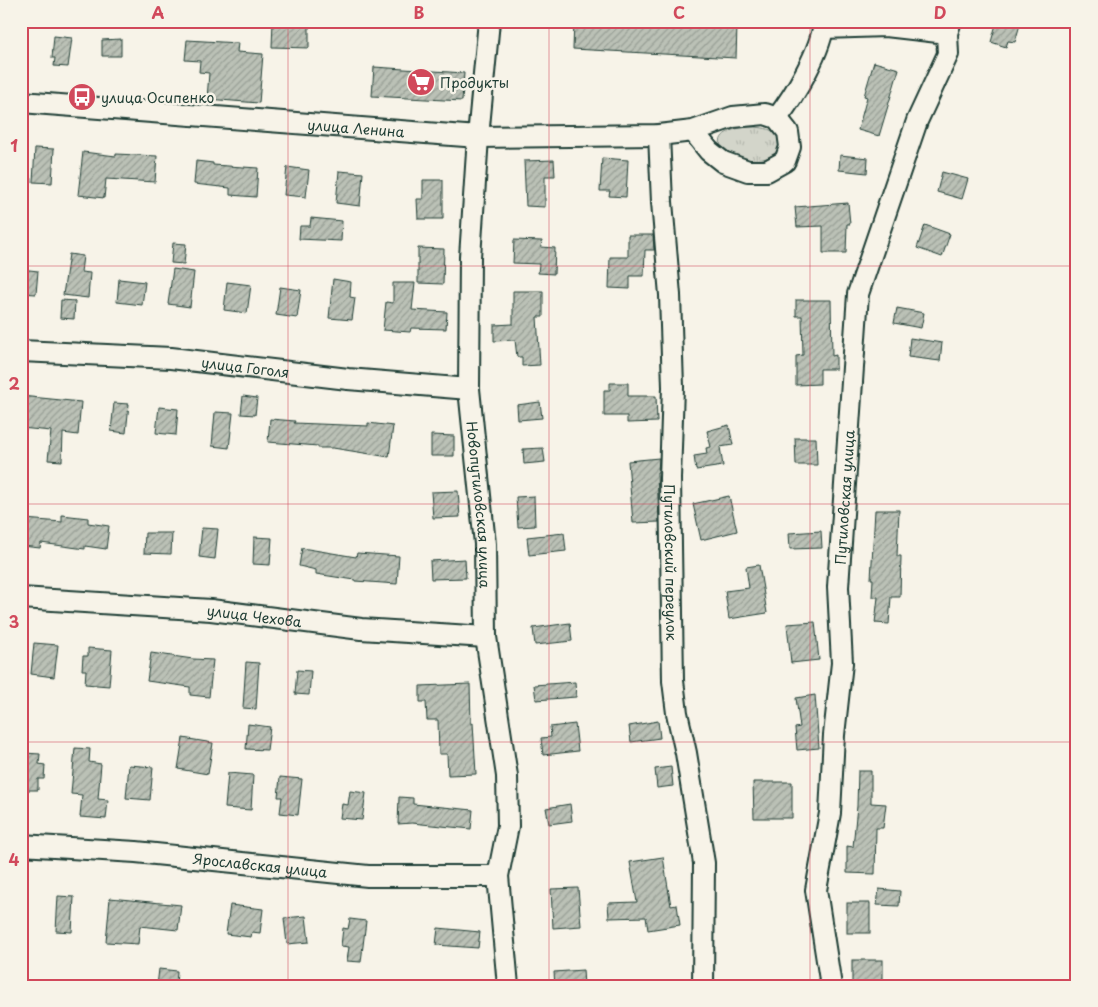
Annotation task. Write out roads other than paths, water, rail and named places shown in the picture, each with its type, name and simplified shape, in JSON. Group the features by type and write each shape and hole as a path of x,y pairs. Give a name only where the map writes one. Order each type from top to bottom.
{"street":[{"name":"Новопутиловская улица","path":"489,21 478,137 470,257 469,389 485,544 486,637 507,776 508,826 498,876 508,986"},
{"path":"693,132 709,151 723,162 748,171 767,171 785,161 790,147 788,132 777,118 792,100 815,52 823,25 949,27"},
{"name":"Путиловская улица","path":"831,986 816,890 830,813 834,735 842,663 838,587 858,294 917,121 948,54 949,27"},
{"name":"улица Ленина","path":"21,102 478,137 659,135 693,132 732,117 765,114 777,118"},
{"name":"Путиловский переулок","path":"659,135 662,202 670,295 673,387 670,478 672,681 704,863 703,986"},
{"name":"улица Гоголя","path":"21,351 171,358 348,379 469,389"},
{"name":"улица Чехова","path":"21,598 211,610 361,629 486,637"},
{"name":"Ярославская улица","path":"21,845 136,852 368,876 498,876"}],"place":[{"name":"Продукты","path":"421,82"},
{"name":"улица Осипенко","path":"82,97"}]}
